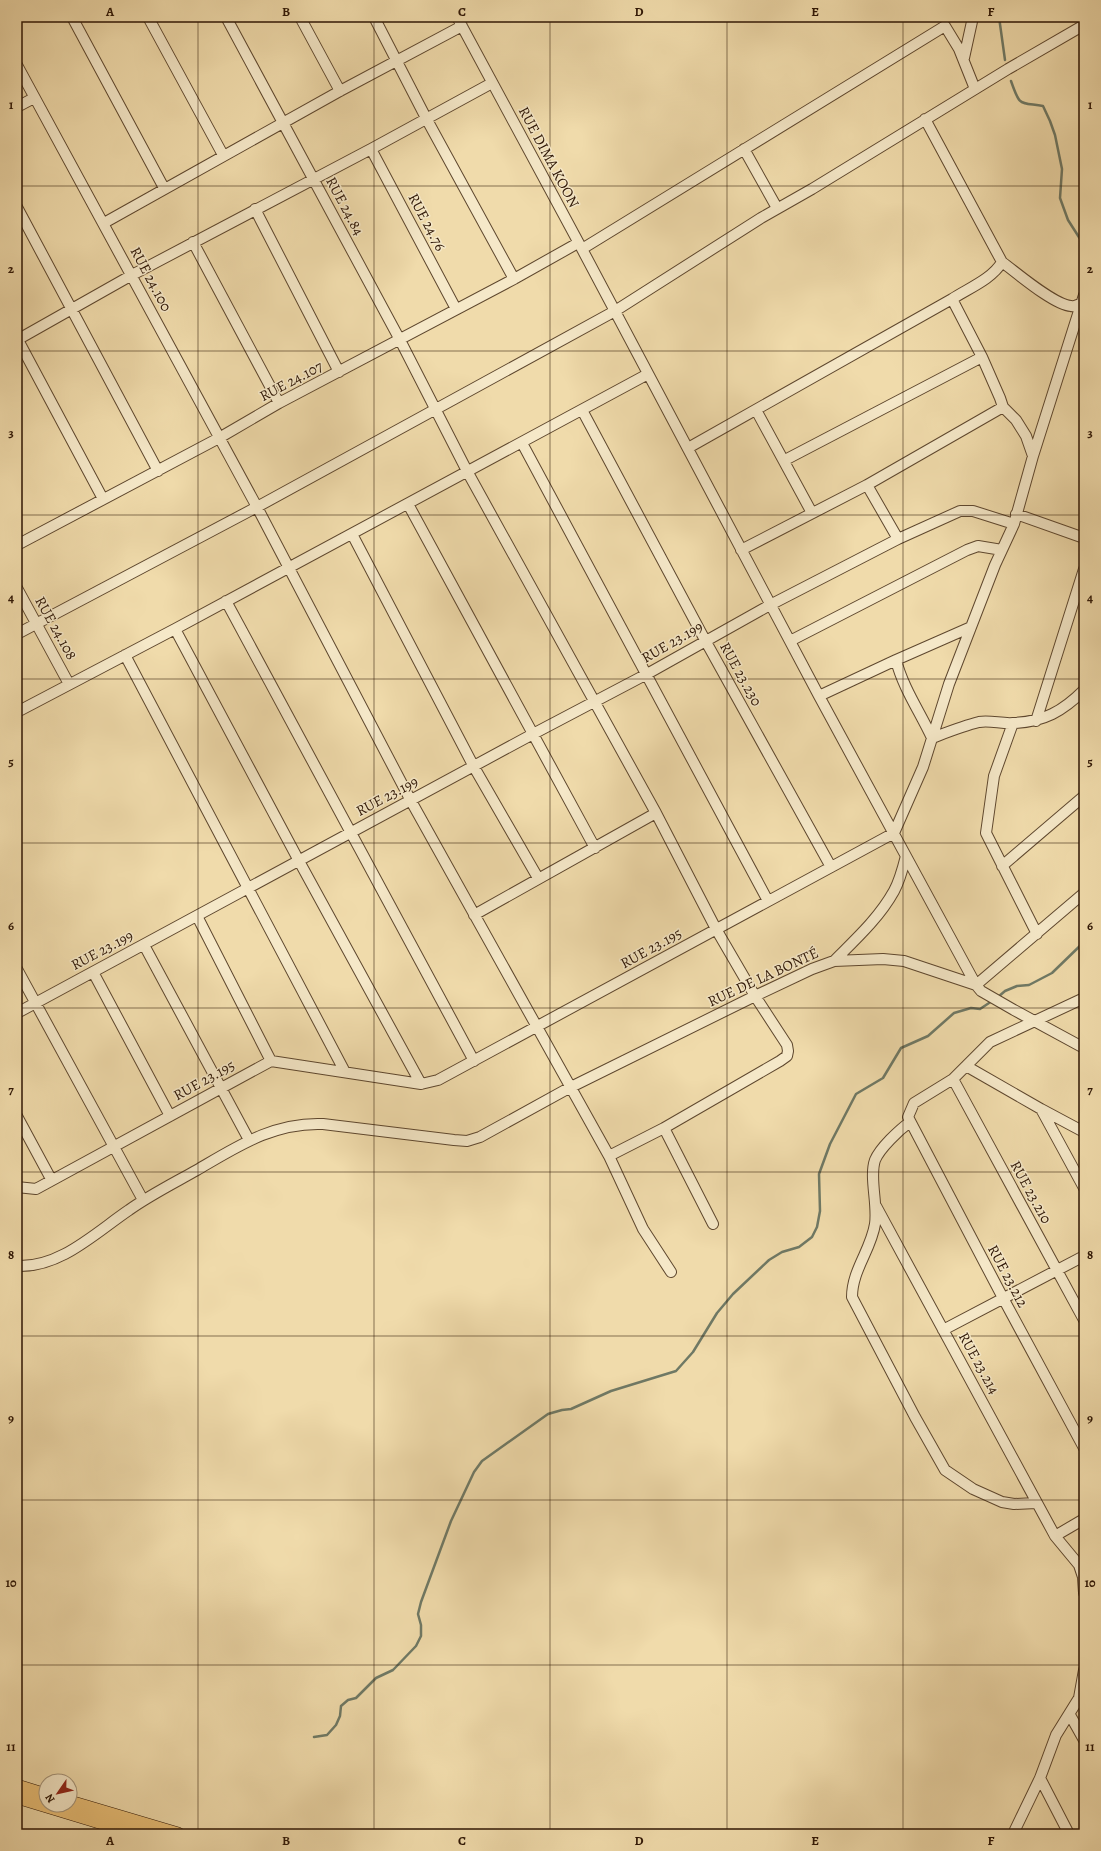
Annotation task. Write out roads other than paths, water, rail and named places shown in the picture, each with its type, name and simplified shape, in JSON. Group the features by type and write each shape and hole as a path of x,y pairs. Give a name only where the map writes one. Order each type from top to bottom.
{"main road":[{"path":"17,1786 38,1793"},
{"path":"17,1797 139,1834"},
{"path":"78,1804 178,1834"}],"street":[{"path":"72,17 164,188"},
{"path":"148,17 223,155"},
{"name":"RUE 24.84","path":"226,17 400,340 467,471 656,813 716,929 755,996 787,1045 787,1056 664,1128"},
{"path":"300,17 340,91"},
{"path":"374,17 426,118 514,279"},
{"name":"RUE DIMA KOON","path":"457,17 688,448 818,696 978,988"},
{"path":"964,58 973,17"},
{"path":"943,21 964,58 975,89"},
{"name":"RUE 24.107","path":"17,545 219,438 279,403 456,309 580,246 744,149 943,21"},
{"path":"17,634 258,507 615,311 777,208 812,189 925,118 1084,25"},
{"path":"104,223 223,155 462,26"},
{"name":"RUE 24.100","path":"17,65 104,223 219,438 258,507 411,801 537,1027 569,1088 609,1156 643,1229 671,1272"},
{"path":"103,499 17,339 193,242 371,149 492,83"},
{"path":"17,107 34,98"},
{"path":"925,118 1002,262 1044,293 1065,305 1073,307 1082,300"},
{"name":"RUE 24.76","path":"371,149 456,309"},
{"path":"744,149 777,208"},
{"path":"17,207 73,309 158,471"},
{"path":"255,209 339,372"},
{"path":"193,242 279,403"},
{"path":"688,448 952,298 994,273 1002,262"},
{"path":"952,298 982,357 1003,407 1016,420 1026,436 1033,456"},
{"path":"894,833 923,767 949,684 995,565 1015,519 1033,456 1082,300"},
{"path":"785,460 982,357"},
{"path":"17,712 176,629 467,471 522,444 648,374"},
{"path":"742,550 867,485 1003,407"},
{"name":"RUE 23.230","path":"582,410 705,640 831,867"},
{"path":"756,410 785,460 812,513"},
{"path":"522,444 768,901"},
{"path":"867,485 898,539"},
{"path":"408,504 595,848"},
{"name":"RUE 23.199","path":"17,1013 594,701 647,674 705,640 770,605 898,539 960,511 973,511 1015,519 1084,538"},
{"path":"352,534 474,767 538,878"},
{"path":"790,641 967,550 978,546 1002,550"},
{"path":"1036,721 1084,569"},
{"name":"RUE 24.108","path":"17,588 69,684"},
{"path":"226,601 352,832 474,1061"},
{"path":"818,696 971,627"},
{"path":"176,629 298,861 421,1084"},
{"path":"125,655 345,1072"},
{"path":"896,660 904,684 932,738"},
{"path":"932,738 981,722 1013,724 1036,721 1054,714 1068,706 1084,690"},
{"path":"1013,724 994,776 987,827 988,839 1037,934"},
{"path":"1002,866 1084,796"},
{"path":"474,915 656,813"},
{"name":"RUE 23.195","path":"421,1084 438,1080 474,1061 894,833"},
{"path":"834,961 878,916 900,876 906,856"},
{"path":"978,988 1084,893"},
{"path":"197,916 271,1061 421,1084"},
{"path":"144,945 249,1140"},
{"name":"RUE DE LA BONTÉ","path":"17,1266 38,1264 52,1260 72,1250 143,1200 249,1140 285,1126 303,1123 323,1124 467,1141 480,1137 569,1088 755,996 812,969 834,961 883,958 904,961 978,988 1033,1021 1084,1048"},
{"path":"17,969 143,1200"},
{"path":"93,972 170,1116"},
{"path":"1036,1503 1014,1504 1002,1502 988,1497 951,1476 940,1462 911,1410 852,1297 855,1277 874,1231 876,1206 873,1175 875,1162 896,1133 909,1119 914,1103 953,1079 990,1042 1084,998"},
{"name":"RUE 23.195","path":"17,1187 36,1188 271,1061"},
{"path":"966,1066 1084,1132"},
{"name":"RUE 23.210","path":"953,1079 1084,1320"},
{"path":"1041,1109 1084,1188"},
{"path":"17,1116 51,1179"},
{"name":"RUE 23.212","path":"909,1119 1084,1448"},
{"path":"609,1156 664,1128 713,1224"},
{"name":"RUE 23.214","path":"876,1206 1036,1503 1055,1536 1079,1565 1083,1578 1084,1592"},
{"path":"943,1330 1084,1256"},
{"path":"1055,1536 1084,1519"},
{"path":"1014,1834 1040,1778 1056,1735 1070,1714 1081,1692 1084,1670"},
{"path":"1070,1714 1084,1740"},
{"path":"1040,1778 1069,1834"}],"waterway":[{"path":"999,17 1005,60"},
{"path":"1011,81 1016,95 1021,102 1043,106 1050,121 1055,135 1062,169 1060,198 1068,220 1084,245"},
{"path":"998,997 1005,991 1017,986 1029,985 1052,973 1084,942"},
{"path":"314,1737 327,1735 336,1725 340,1716 341,1706 348,1700 356,1698 376,1678 393,1670 416,1646 421,1636 421,1625 418,1614 421,1602 451,1521 474,1472 482,1461 548,1414 571,1409 611,1391 676,1371 693,1352 717,1313 733,1294 769,1260 782,1252 799,1247 812,1237 817,1227 820,1211 819,1174 830,1144 856,1094 883,1078 901,1048 928,1036 954,1013 971,1008 980,1009 992,1001"}]}
